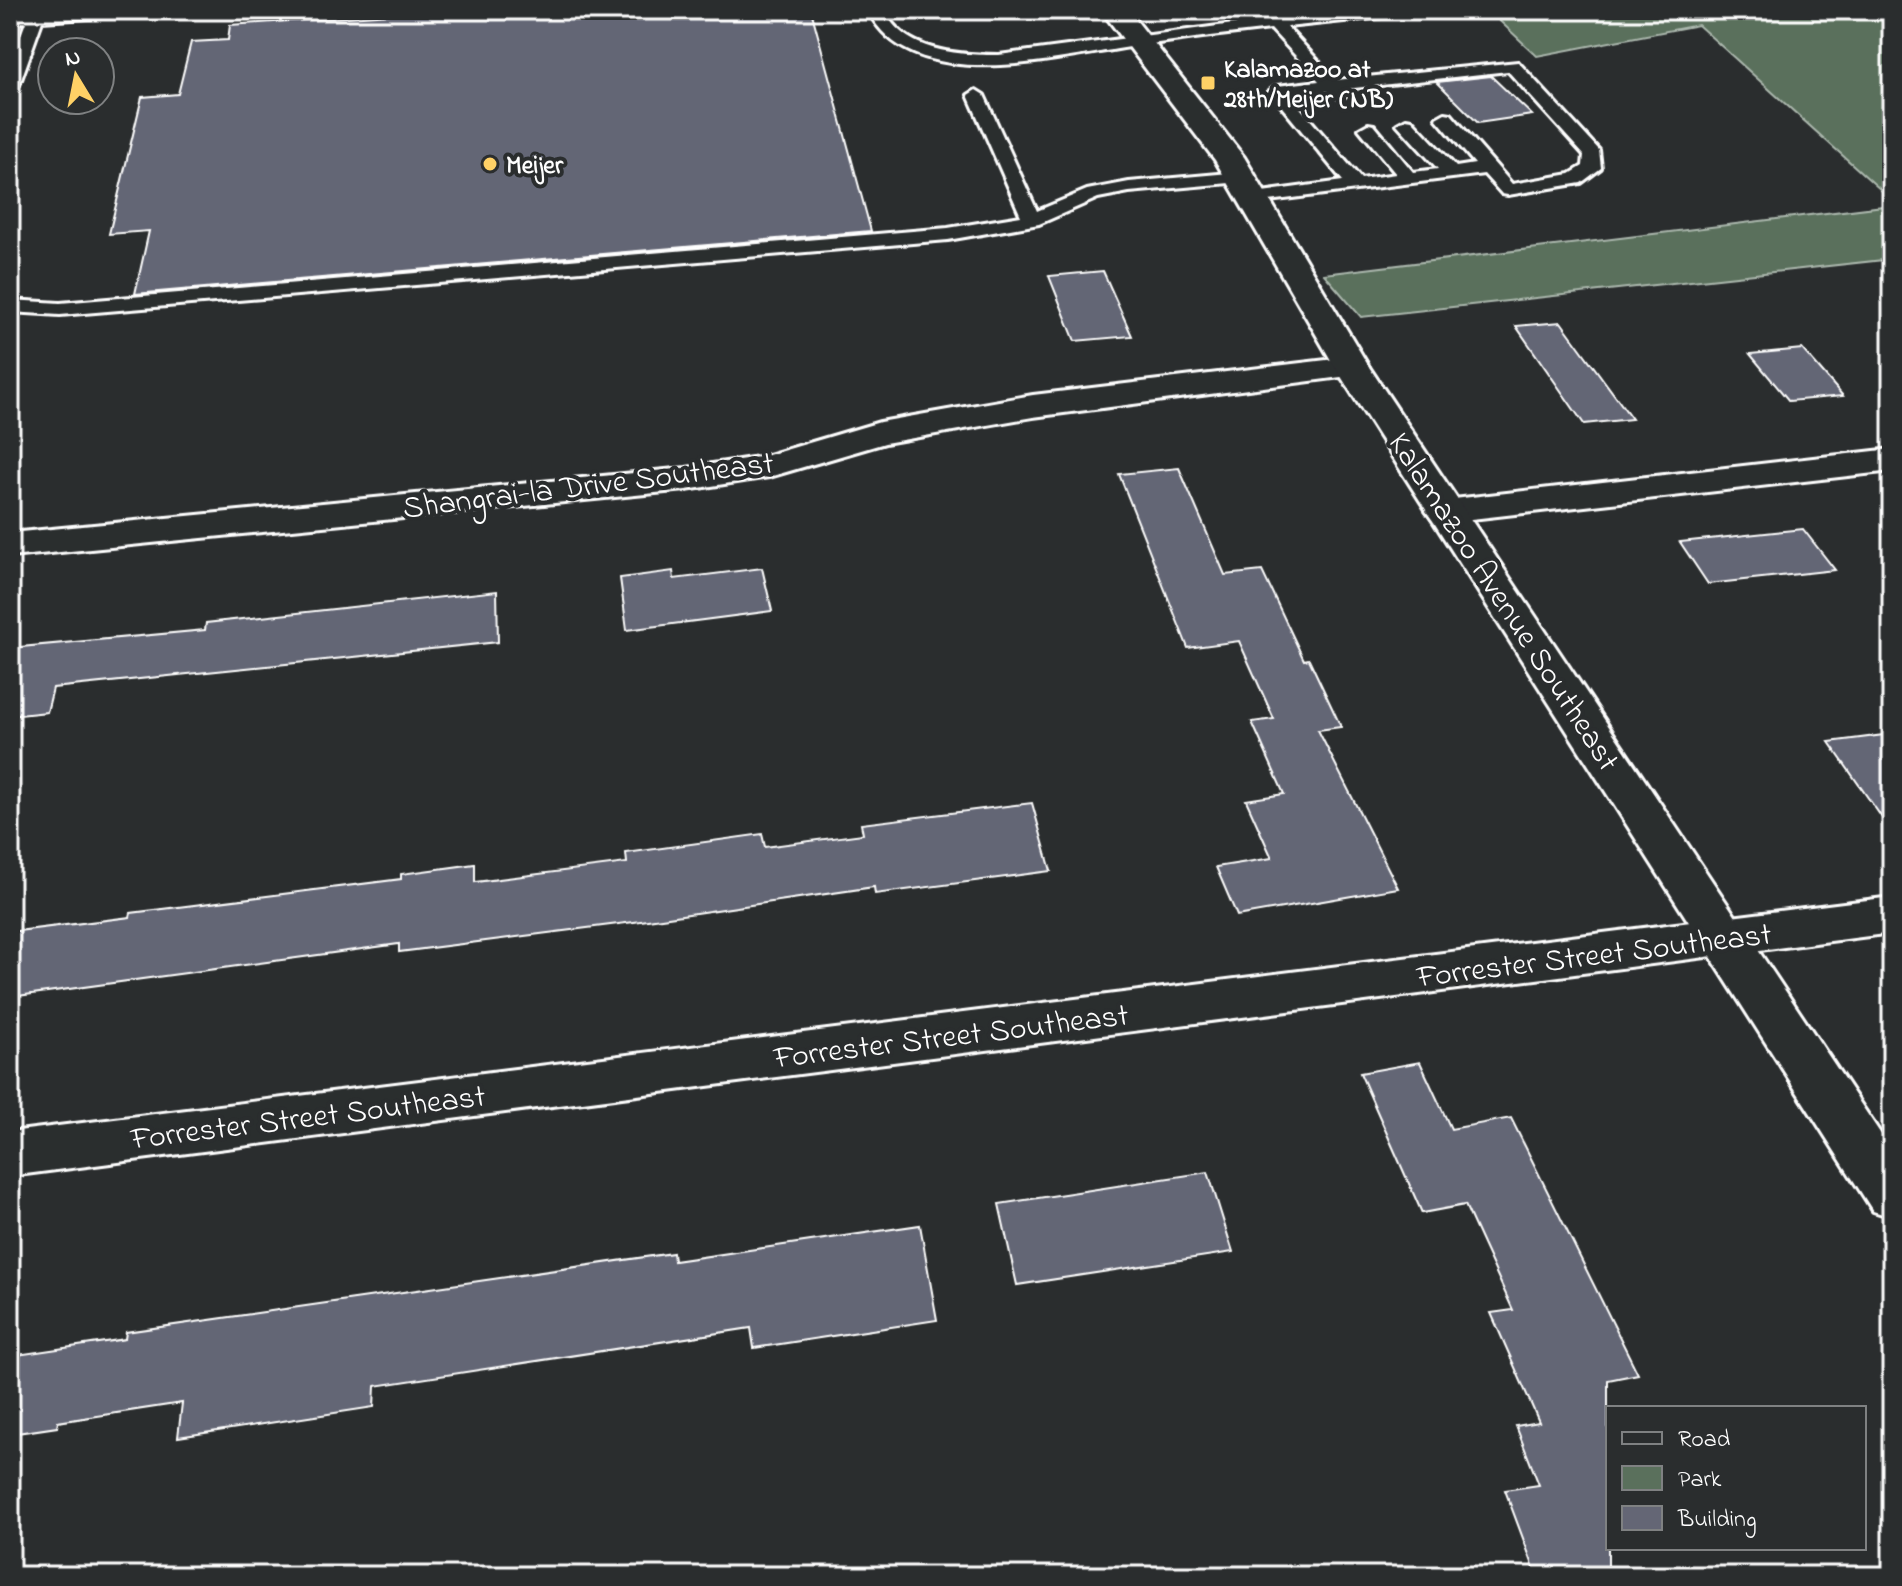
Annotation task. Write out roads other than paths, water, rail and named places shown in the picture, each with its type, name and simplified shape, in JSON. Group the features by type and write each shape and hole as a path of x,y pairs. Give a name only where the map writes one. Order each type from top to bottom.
{"street":[{"name":"Kalamazoo Avenue Southeast","path":"1126,25 1207,127 1247,188 1352,367 1892,1195"},
{"name":"Shangrai-la Drive Southeast","path":"10,545 686,479 769,466 880,433 1033,406 1352,367"},
{"path":"1445,511 1892,460"},
{"name":"Forrester Street Southeast","path":"10,1154 1892,915"}],"lane":[{"path":"10,18 37,13 134,10"},
{"path":"876,10 886,30 900,41 951,57 1014,59 1126,25 1275,24 1401,10"},
{"path":"10,88 37,13"},
{"path":"1275,24 1337,91"},
{"path":"1357,186 1277,91 1337,91 1512,66 1593,154 1592,168 1575,179 1508,190 1445,118"},
{"path":"976,95 1032,220"},
{"path":"1406,124 1452,173"},
{"path":"1368,129 1409,179"},
{"path":"10,306 60,309 948,234 1032,220 1068,203 1105,192 1357,186 1488,168"}],"place":[{"name":"Kalamazoo at 28th/Meijer (NB)","path":"1208,83"},
{"name":"Meijer","path":"490,164"}]}
